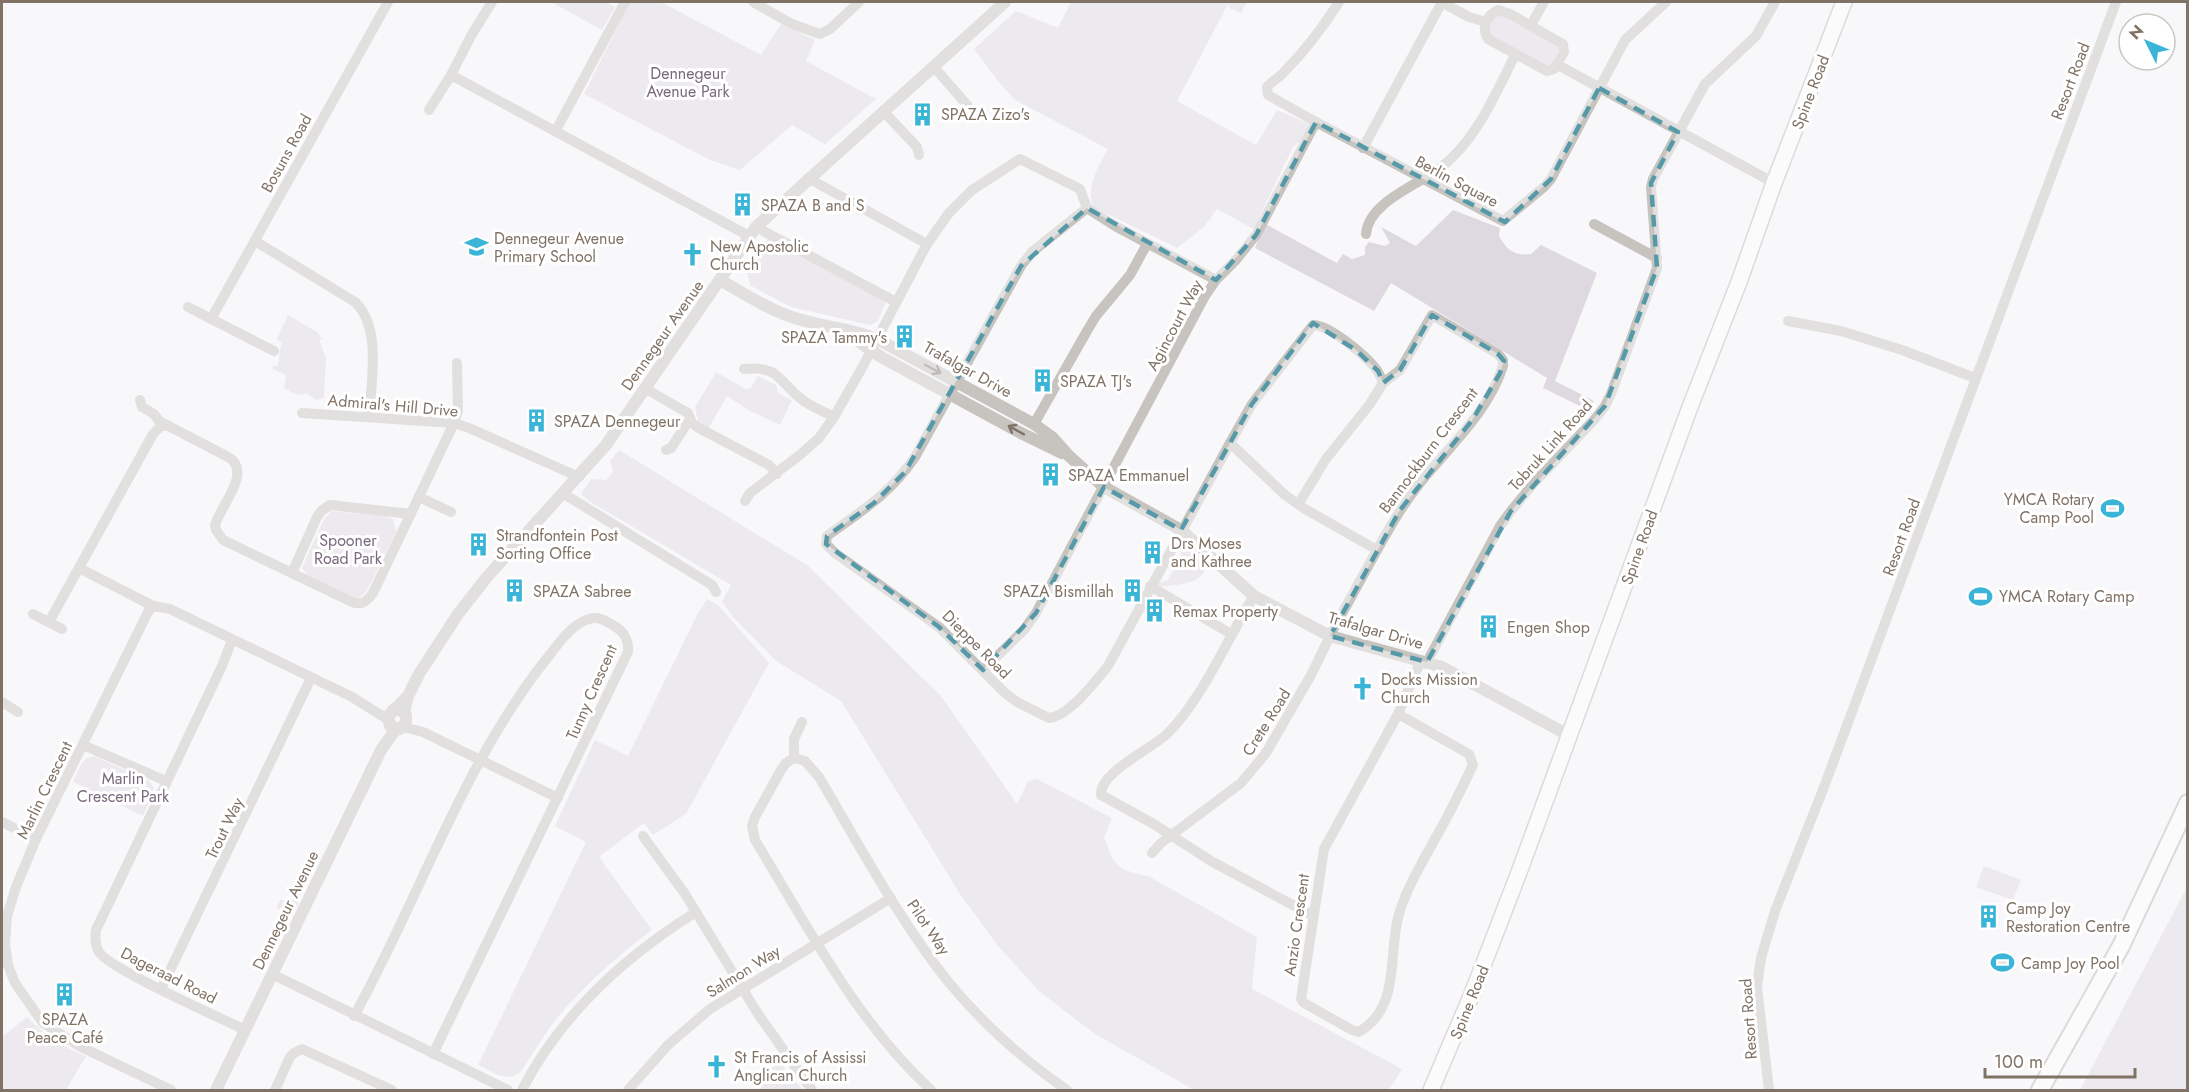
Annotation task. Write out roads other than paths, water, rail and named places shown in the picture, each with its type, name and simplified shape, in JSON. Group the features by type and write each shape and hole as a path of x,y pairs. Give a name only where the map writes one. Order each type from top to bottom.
{"main road":[{"name":"Spine Road","path":"1431,1090 1472,994 1570,736 1690,407 1844,2"},
{"path":"2040,1090 2121,946 2187,803"}],"street":[{"name":"Bosuns Road","path":"211,319 388,2"},
{"path":"429,110 451,75 471,34 492,2"},
{"path":"556,130 625,2"},
{"path":"753,2 792,24 820,34 830,29 859,2"},
{"name":"Dennegeur Avenue","path":"216,1090 408,696 431,654 458,614 487,577 606,445 753,232 808,178 1005,2"},
{"name":"Berlin Square","path":"1339,2 1304,51 1282,75 1274,79 1267,87 1268,95 1363,148 1503,221 1551,179 1625,40 1666,2"},
{"path":"1363,148 1442,2 1486,22"},
{"path":"1531,25 1544,2"},
{"name":"Tobruk Link Road","path":"1424,661 1500,526 1605,406 1657,268 1652,183 1705,84 1756,36 1775,2"},
{"name":"Resort Road","path":"1769,1090 1757,986 1765,944 2116,2"},
{"path":"1498,10 1510,14 1563,44 1564,52 1558,65 1554,69 1547,70 1488,39 1484,32 1486,22 1494,11 1498,10"},
{"path":"1366,234 1366,226 1380,209 1438,169 1466,143 1515,55"},
{"path":"1558,65 1774,183"},
{"path":"933,66 968,106 969,112"},
{"path":"451,75 753,232 896,302"},
{"path":"883,111 917,147 919,155"},
{"name":"Agincourt Way","path":"983,670 1024,630 1036,613 1216,280 1256,235 1316,122"},
{"path":"744,501 750,493 777,474 819,438 834,417 927,244 949,213 972,190 1020,159 1080,189 1087,208 1216,280"},
{"path":"808,178 927,244"},
{"path":"949,394 1020,266 1032,252 1087,208"},
{"path":"1594,224 1657,258"},
{"path":"255,242 355,302 364,313 370,325 372,345 369,417"},
{"path":"1034,424 1096,316 1130,275 1148,244"},
{"name":"Trafalgar Drive","path":"720,280 793,318 855,330 877,339 1034,424 1052,437 1069,456 1104,487 1182,530 1254,596 1330,636 1442,667 1570,736"},
{"path":"188,307 274,351"},
{"name":"Bannockburn Crescent","path":"1299,503 1326,459 1370,404 1383,383 1400,370 1432,315 1498,354 1503,360 1500,373 1486,399 1454,444 1413,492 1377,550"},
{"path":"1788,321 1841,331 1902,350 1975,378"},
{"path":"1232,634 1150,586 1252,404 1313,325 1325,328 1356,350 1378,371 1383,383"},
{"name":"Trafalgar Drive","path":"841,329 870,350 1030,438 1069,456"},
{"path":"140,400 142,407 154,414 159,421 230,458 238,468 238,476 217,520 216,530 223,540 356,604 366,602 373,593 454,423 458,411 457,363"},
{"path":"744,369 760,368 774,374 803,400 834,417"},
{"path":"645,389 684,410 697,427 769,465 777,474"},
{"name":"Dieppe Road","path":"949,394 905,472 892,488 874,503 827,536 827,547 935,623 1011,698 1048,718 1055,717 1089,690 1108,666 1150,586"},
{"name":"Admiral's Hill Drive","path":"302,413 454,423 579,477"},
{"path":"666,450 671,448 690,419"},
{"path":"49,622 153,434 160,427 168,425"},
{"path":"1230,442 1285,495 1316,516 1377,550"},
{"path":"564,494 712,585 716,592"},
{"path":"418,497 451,512"},
{"path":"292,573 317,517 321,510 330,505 411,514"},
{"name":"Crete Road","path":"1152,853 1161,843 1240,783 1266,753 1282,729 1377,550"},
{"path":"79,568 153,606 170,609 558,798"},
{"path":"1254,596 1202,686 1180,719 1153,746 1115,771 1102,785 1101,795 1172,835 1211,861 1313,916"},
{"name":"Marlin Crescent","path":"153,606 36,839 7,916 5,944 8,965 15,982 43,1023 81,1047 171,1090"},
{"path":"33,614 62,630"},
{"name":"Tunny Crescent","path":"354,1016 373,982 494,734 520,693 562,639 582,622 594,618 603,619 618,628 624,635 628,652 433,1054"},
{"name":"Dageraad Road","path":"232,640 96,930 95,942 99,952 106,959 245,1030"},
{"name":"Anzio Crescent","path":"1398,714 1469,754 1473,765 1404,900 1395,934 1392,978 1384,1004 1377,1018 1359,1032 1332,1019 1301,999 1324,849 1398,714 1424,661"},
{"name":"Trout Way","path":"161,989 311,678"},
{"path":"2,704 18,711"},
{"path":"802,722 794,739 795,758 786,763 781,770 755,816 752,832 817,943 868,1020 896,1055 932,1090"},
{"path":"83,745 166,781"},
{"name":"Pilot Way","path":"795,758 805,760 819,777 891,898 946,978 1014,1050 1067,1090"},
{"path":"2,822 36,839"},
{"path":"643,836 696,912 785,1055 812,1090"},
{"name":"Salmon Way","path":"628,1090 668,1045 710,1009 891,898"},
{"path":"522,1090 550,1044 594,991 642,948 696,912"},
{"path":"272,974 508,1090"},
{"path":"275,1090 290,1057 302,1049 392,1090"}],"place":[{"name":"SPAZA Zizo's","path":"923,114"},
{"name":"SPAZA B and S","path":"743,205"},
{"name":"Dennegeur Avenue Primary School","path":"476,247"},
{"name":"New Apostolic Church","path":"692,255"},
{"name":"SPAZA Tammy's","path":"905,337"},
{"name":"SPAZA TJ's","path":"1042,381"},
{"name":"SPAZA Dennegeur","path":"536,421"},
{"name":"SPAZA Emmanuel","path":"1050,475"},
{"name":"YMCA Rotary Camp Pool","path":"2112,508"},
{"name":"Strandfontein Post Sorting Office","path":"478,544"},
{"name":"Drs Moses and Kathree","path":"1153,552"},
{"name":"SPAZA Sabree","path":"515,591"},
{"name":"SPAZA Bismillah","path":"1132,591"},
{"name":"YMCA Rotary Camp","path":"1981,596"},
{"name":"Remax Property","path":"1155,611"},
{"name":"Engen Shop","path":"1489,627"},
{"name":"Docks Mission Church","path":"1363,688"},
{"name":"Camp Joy Restoration Centre","path":"1988,917"},
{"name":"Camp Joy Pool","path":"2003,963"},
{"name":"SPAZA Peace Café","path":"65,994"},
{"name":"St Francis of Assissi Anglican Church","path":"716,1066"}],"park label":[{"name":"Dennegeur Avenue Park","path":"688,82"},
{"name":"Spooner Road Park","path":"348,549"},
{"name":"Marlin Crescent Park","path":"123,787"}]}
